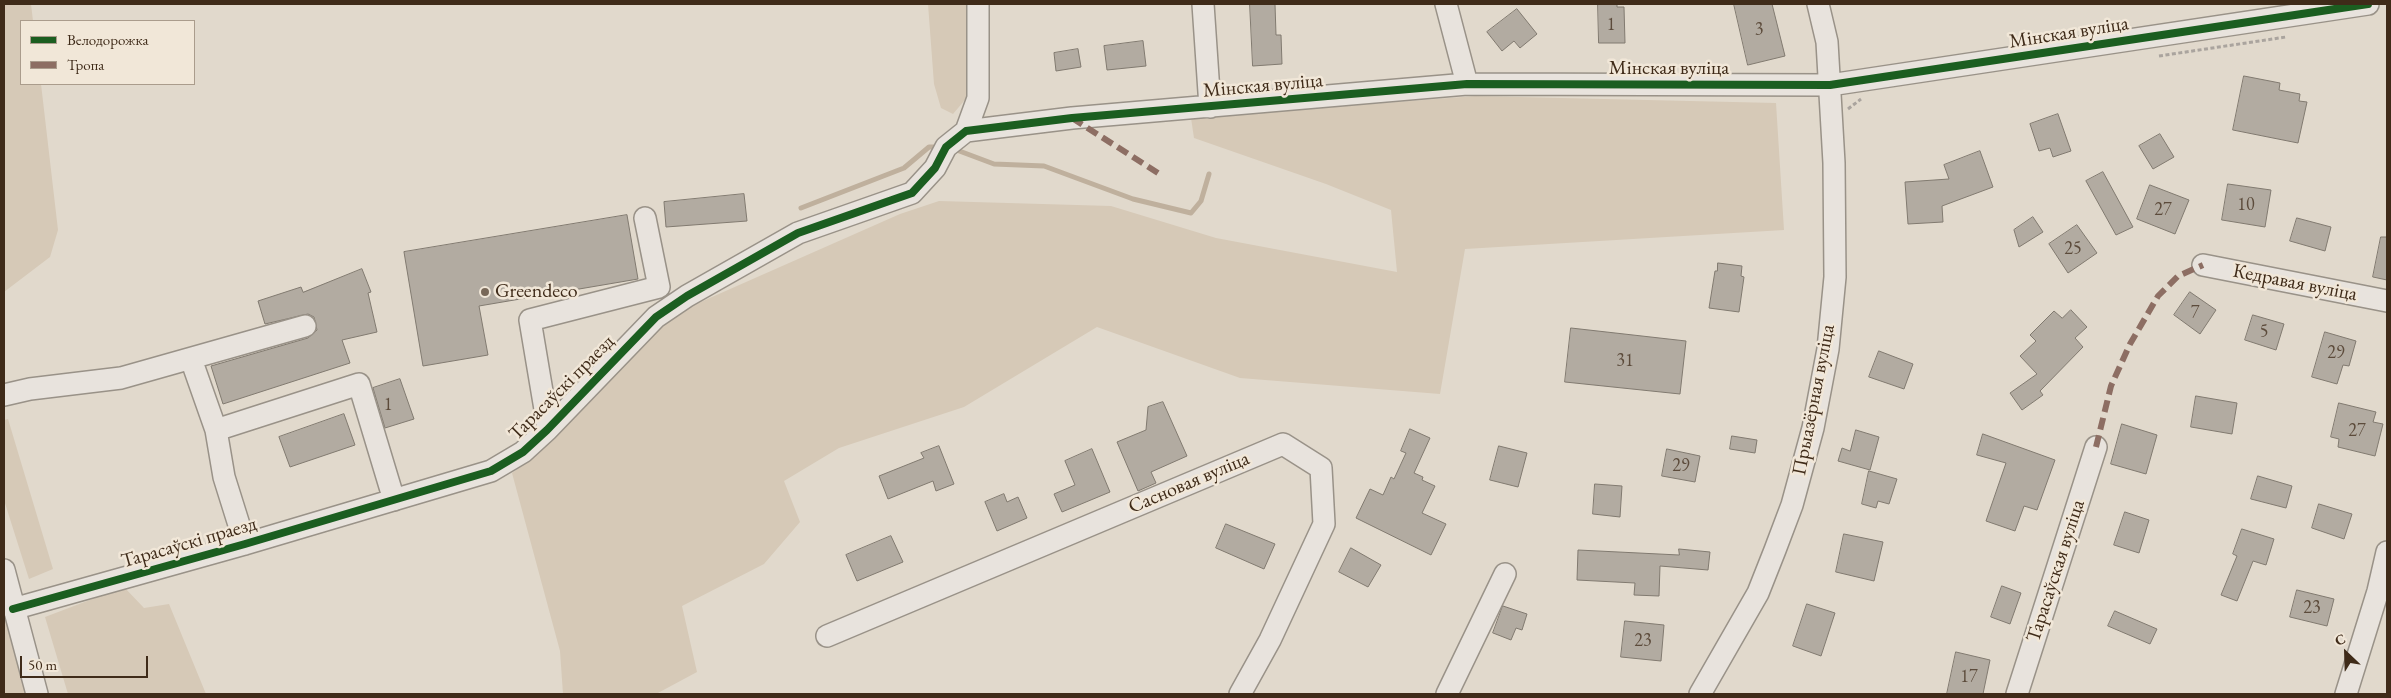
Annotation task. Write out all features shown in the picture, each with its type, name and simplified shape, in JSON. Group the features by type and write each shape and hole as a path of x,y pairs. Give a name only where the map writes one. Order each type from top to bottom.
{"street":[{"path":"966,131 978,98 978,4"},
{"path":"1203,4 1210,107"},
{"path":"1446,4 1467,84"},
{"name":"Прыазёрная вуліца","path":"1700,694 1758,593 1792,504 1812,428 1828,349 1835,277 1834,163 1828,42 1818,4"},
{"name":"Мінская вуліца","path":"966,131 1072,118 1467,84 1830,85 2368,4"},
{"name":"Тарасаўскі праезд","path":"13,609 491,472 522,452 656,317 687,296 798,233 912,193 935,168 946,147 966,131"},
{"path":"548,427 530,320 659,287 645,218"},
{"name":"Кедравая вуліца","path":"2203,265 2387,301"},
{"path":"4,395 121,378 305,326"},
{"path":"191,359 216,430 224,477 245,544"},
{"path":"216,430 358,384 394,500"},
{"name":"Сасновая вуліца","path":"827,636 1283,444 1321,468 1324,524 1270,640 1240,694"},
{"name":"Тарасаўская вуліца","path":"2017,694 2096,447"},
{"path":"2346,694 2378,591 2387,552"},
{"path":"4,570 37,694"},
{"path":"1446,694 1504,574"}],"shaded area":[{"path":"4,4 31,4 33,20 20,20 20,85 41,85 58,230 50,257 4,292"},
{"path":"928,4 972,4 969,95 953,114 941,108 934,84"},
{"path":"1475,96 1776,103 1784,230 1465,249 1440,394 1240,378 1097,327 964,407 839,448 784,481 800,522 764,564 682,606 697,672 656,694 563,694 560,651 512,473 539,453 669,316 900,214 939,201 1111,206 1216,238 1397,272 1391,210 1326,184 1194,138 1191,118"},
{"path":"8,419 53,569 29,579 4,500 4,420"},
{"path":"124,587 144,608 169,604 206,694 68,694 45,617"},
{"path":"4,600 31,694 4,694"}],"building":[{"path":"1250,4 1275,4 1276,35 1281,35 1282,64 1253,66"},
{"path":"1598,4 1617,4 1617,7 1624,7 1625,43 1599,43"},
{"path":"1734,4 1772,4 1785,56 1748,65"},
{"path":"1517,9 1537,34 1520,48 1514,41 1502,51 1487,32"},
{"path":"1143,41 1146,66 1107,70 1104,46"},
{"path":"1078,49 1081,67 1056,71 1054,53"},
{"path":"2244,76 2280,83 2279,90 2300,94 2299,101 2307,102 2298,143 2233,130"},
{"path":"2058,114 2071,151 2053,157 2050,148 2039,151 2030,124"},
{"path":"2160,134 2174,157 2153,169 2139,146"},
{"path":"1980,151 1993,187 1942,206 1943,222 1908,224 1905,182 1949,179 1944,165"},
{"path":"2103,172 2133,227 2116,235 2086,181"},
{"path":"2228,184 2271,190 2265,227 2222,220"},
{"path":"2150,185 2189,200 2175,234 2137,219"},
{"path":"744,194 747,221 666,227 664,202"},
{"name":"Greendeco","path":"627,215 638,279 479,306 488,355 423,366 404,252"},
{"path":"2033,217 2043,232 2019,247 2014,230"},
{"path":"2297,218 2331,227 2325,251 2290,241"},
{"path":"2077,225 2097,253 2068,273 2049,244"},
{"path":"2381,237 2387,237 2387,280 2373,277"},
{"path":"1718,263 1742,266 1741,276 1744,277 1739,312 1709,308"},
{"path":"362,269 371,292 368,293 377,332 342,340 350,363 223,404 211,366 308,338 317,330 314,317 308,314 265,324 258,301 301,287 303,292"},
{"path":"2190,292 2216,310 2200,334 2174,315"},
{"path":"2071,310 2087,327 2075,338 2083,347 2040,391 2043,395 2022,410 2010,393 2037,374 2020,356 2036,341 2030,335 2054,311 2062,318"},
{"path":"2253,315 2284,324 2276,350 2245,340"},
{"path":"1571,328 1686,341 1680,394 1565,382"},
{"path":"2325,332 2356,341 2349,366 2343,365 2337,384 2312,377"},
{"path":"1879,351 1913,364 1904,389 1869,377"},
{"path":"400,379 414,419 385,428 373,388"},
{"path":"2196,396 2237,403 2232,434 2191,427"},
{"path":"1163,402 1187,456 1151,472 1156,483 1138,491 1117,442 1146,430 1148,407"},
{"path":"2339,403 2376,412 2373,422 2383,424 2375,456 2338,447 2339,439 2331,437"},
{"path":"344,414 355,445 290,467 279,437"},
{"path":"2122,424 2157,435 2146,474 2111,464"},
{"path":"1410,429 1430,438 1414,473 1423,477 1422,480 1435,486 1422,513 1446,524 1431,555 1356,518 1370,489 1383,495 1391,477 1394,479 1406,453 1401,451"},
{"path":"1856,430 1879,437 1870,470 1838,461 1842,448 1850,451"},
{"path":"1983,434 2055,460 2037,510 2024,506 2015,531 1986,521 2006,463 1977,455"},
{"path":"1732,436 1757,440 1755,453 1730,449"},
{"path":"939,446 954,484 936,491 933,481 888,499 879,476 924,458 921,453"},
{"path":"1499,446 1527,453 1518,487 1490,480"},
{"path":"1092,449 1110,492 1062,512 1054,494 1075,485 1065,461"},
{"path":"1667,449 1700,456 1695,482 1662,476"},
{"path":"1869,471 1897,479 1889,504 1878,501 1876,508 1862,504"},
{"path":"2258,476 2292,486 2286,508 2251,499"},
{"path":"1595,484 1622,486 1620,517 1593,514"},
{"path":"1004,494 1007,502 1018,497 1027,518 997,531 985,502"},
{"path":"2319,504 2352,514 2344,539 2312,528"},
{"path":"2125,512 2149,520 2139,553 2114,545"},
{"path":"1226,524 1275,544 1264,569 1216,548"},
{"path":"2242,529 2274,539 2266,565 2253,561 2237,601 2221,595 2237,556 2233,554"},
{"path":"1844,534 1883,542 1874,581 1836,572"},
{"path":"891,536 903,562 857,581 846,555"},
{"path":"1351,548 1381,565 1368,587 1339,572"},
{"path":"1679,549 1710,552 1708,570 1660,566 1659,596 1634,595 1635,583 1577,580 1578,550 1679,555"},
{"path":"2002,586 2021,593 2010,624 1991,617"},
{"path":"2297,590 2334,599 2327,626 2290,617"},
{"path":"1807,604 1835,613 1821,656 1793,646"},
{"path":"1503,606 1527,614 1522,630 1516,628 1511,640 1493,633"},
{"path":"2115,611 2157,629 2150,644 2108,626"},
{"path":"1625,621 1664,625 1661,661 1621,657"},
{"path":"1956,652 1990,660 1983,694 1947,694"}],"waterway":[{"path":"801,208 904,168 929,147 941,147"},
{"path":"954,149 994,164 1044,166 1133,199 1191,213 1201,201 1209,174"}],"marked path":[{"path":"1072,118 1158,173"},
{"path":"2096,447 2111,386 2130,344 2158,296 2178,276 2203,265"}],"cycle path":[{"path":"13,609 245,544 491,471 523,452 547,430 656,317 687,296 798,233 912,193 935,168 946,147 966,131 1072,118 1467,84 1830,85 2368,4"}],"place":[{"name":"Greendeco","path":"485,292"}]}
